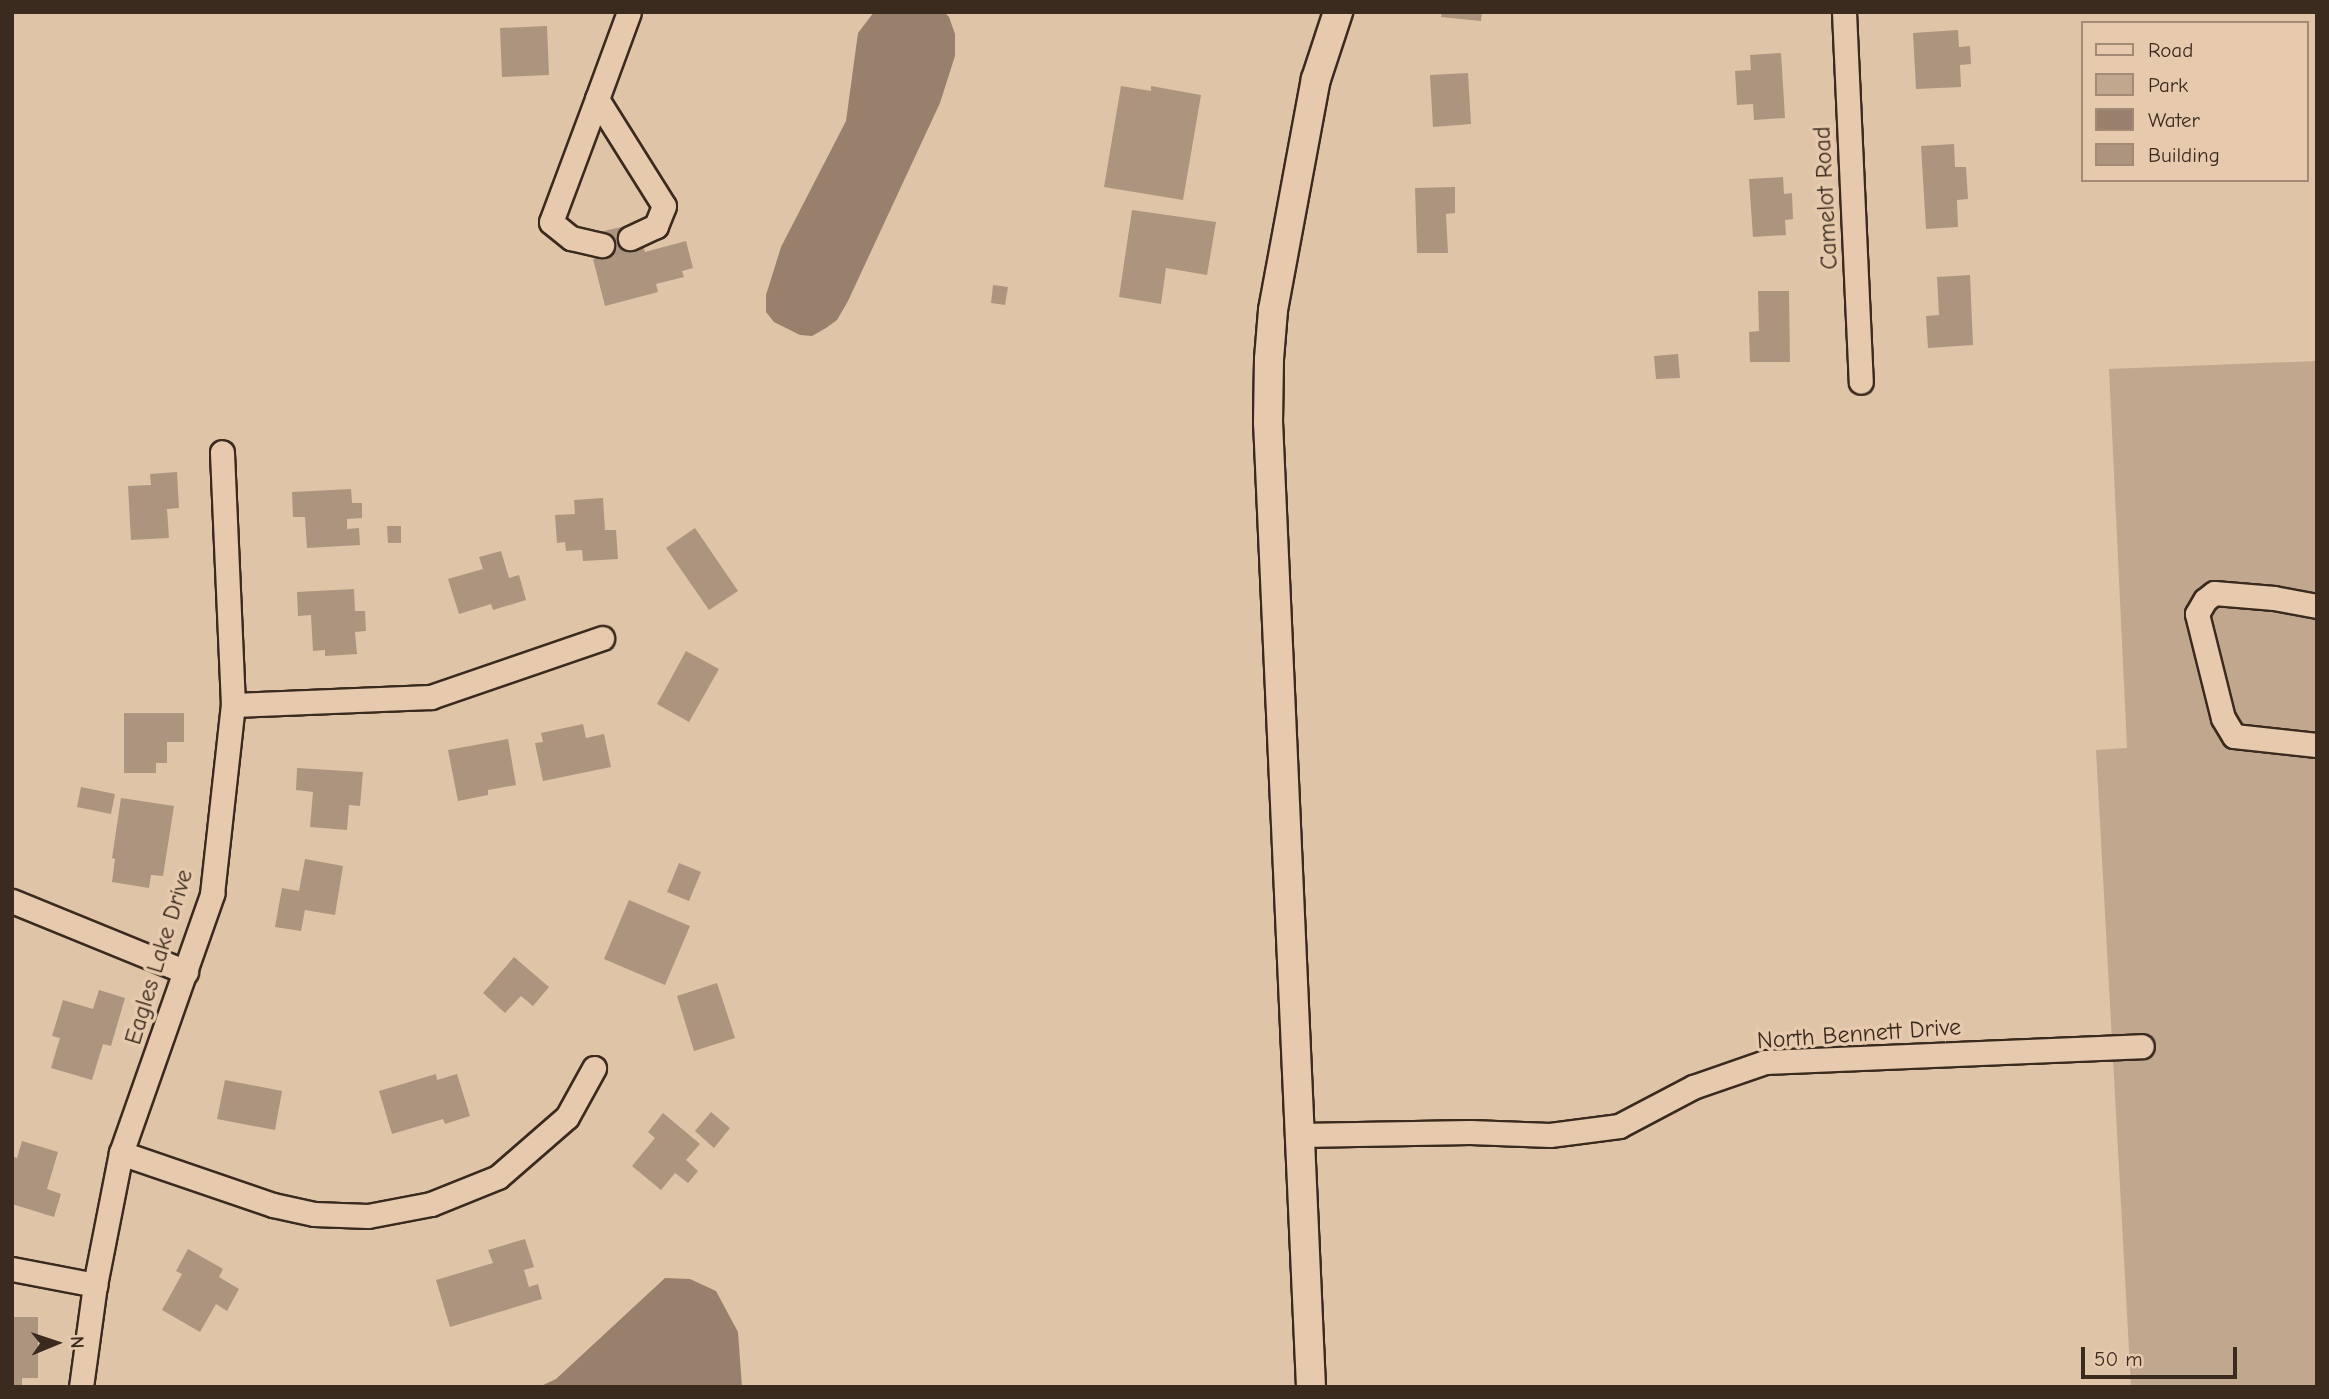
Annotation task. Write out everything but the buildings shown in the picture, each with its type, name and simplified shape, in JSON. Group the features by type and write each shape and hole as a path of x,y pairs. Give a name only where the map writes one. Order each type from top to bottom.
{"main road":[{"path":"1311,1387 1269,436 1269,359 1273,310 1316,79 1338,12"}],"street":[{"path":"602,245 571,237 551,222 629,12"},
{"name":"Camelot Road","path":"1844,12 1861,382"},
{"path":"597,99 664,206 656,226 630,238"},
{"name":"Eagles Lake Drive","path":"82,1387 95,1285 121,1153 212,894 233,705 222,452"},
{"path":"2317,606 2274,598 2214,593 2205,600 2197,614 2223,718 2234,736 2317,745"},
{"path":"233,705 431,697 602,638"},
{"path":"12,901 186,972"},
{"name":"North Bennett Drive","path":"1300,1135 1470,1132 1550,1135 1619,1126 1693,1087 1765,1062 2141,1046"},
{"path":"121,1153 273,1205 314,1213 368,1216 431,1204 498,1177 567,1117 594,1068"},
{"path":"12,1269 95,1285"}],"green space":[{"path":"2317,361 2317,1387 2131,1387 2096,750 2127,748 2109,369"}],"water":[{"path":"874,12 944,12 949,17 955,34 955,56 940,103 848,301 837,320 826,328 812,336 800,335 774,322 766,312 766,295 781,247 846,121 858,33"},
{"path":"665,1278 690,1279 716,1291 738,1332 742,1387 539,1387 556,1379"}]}
